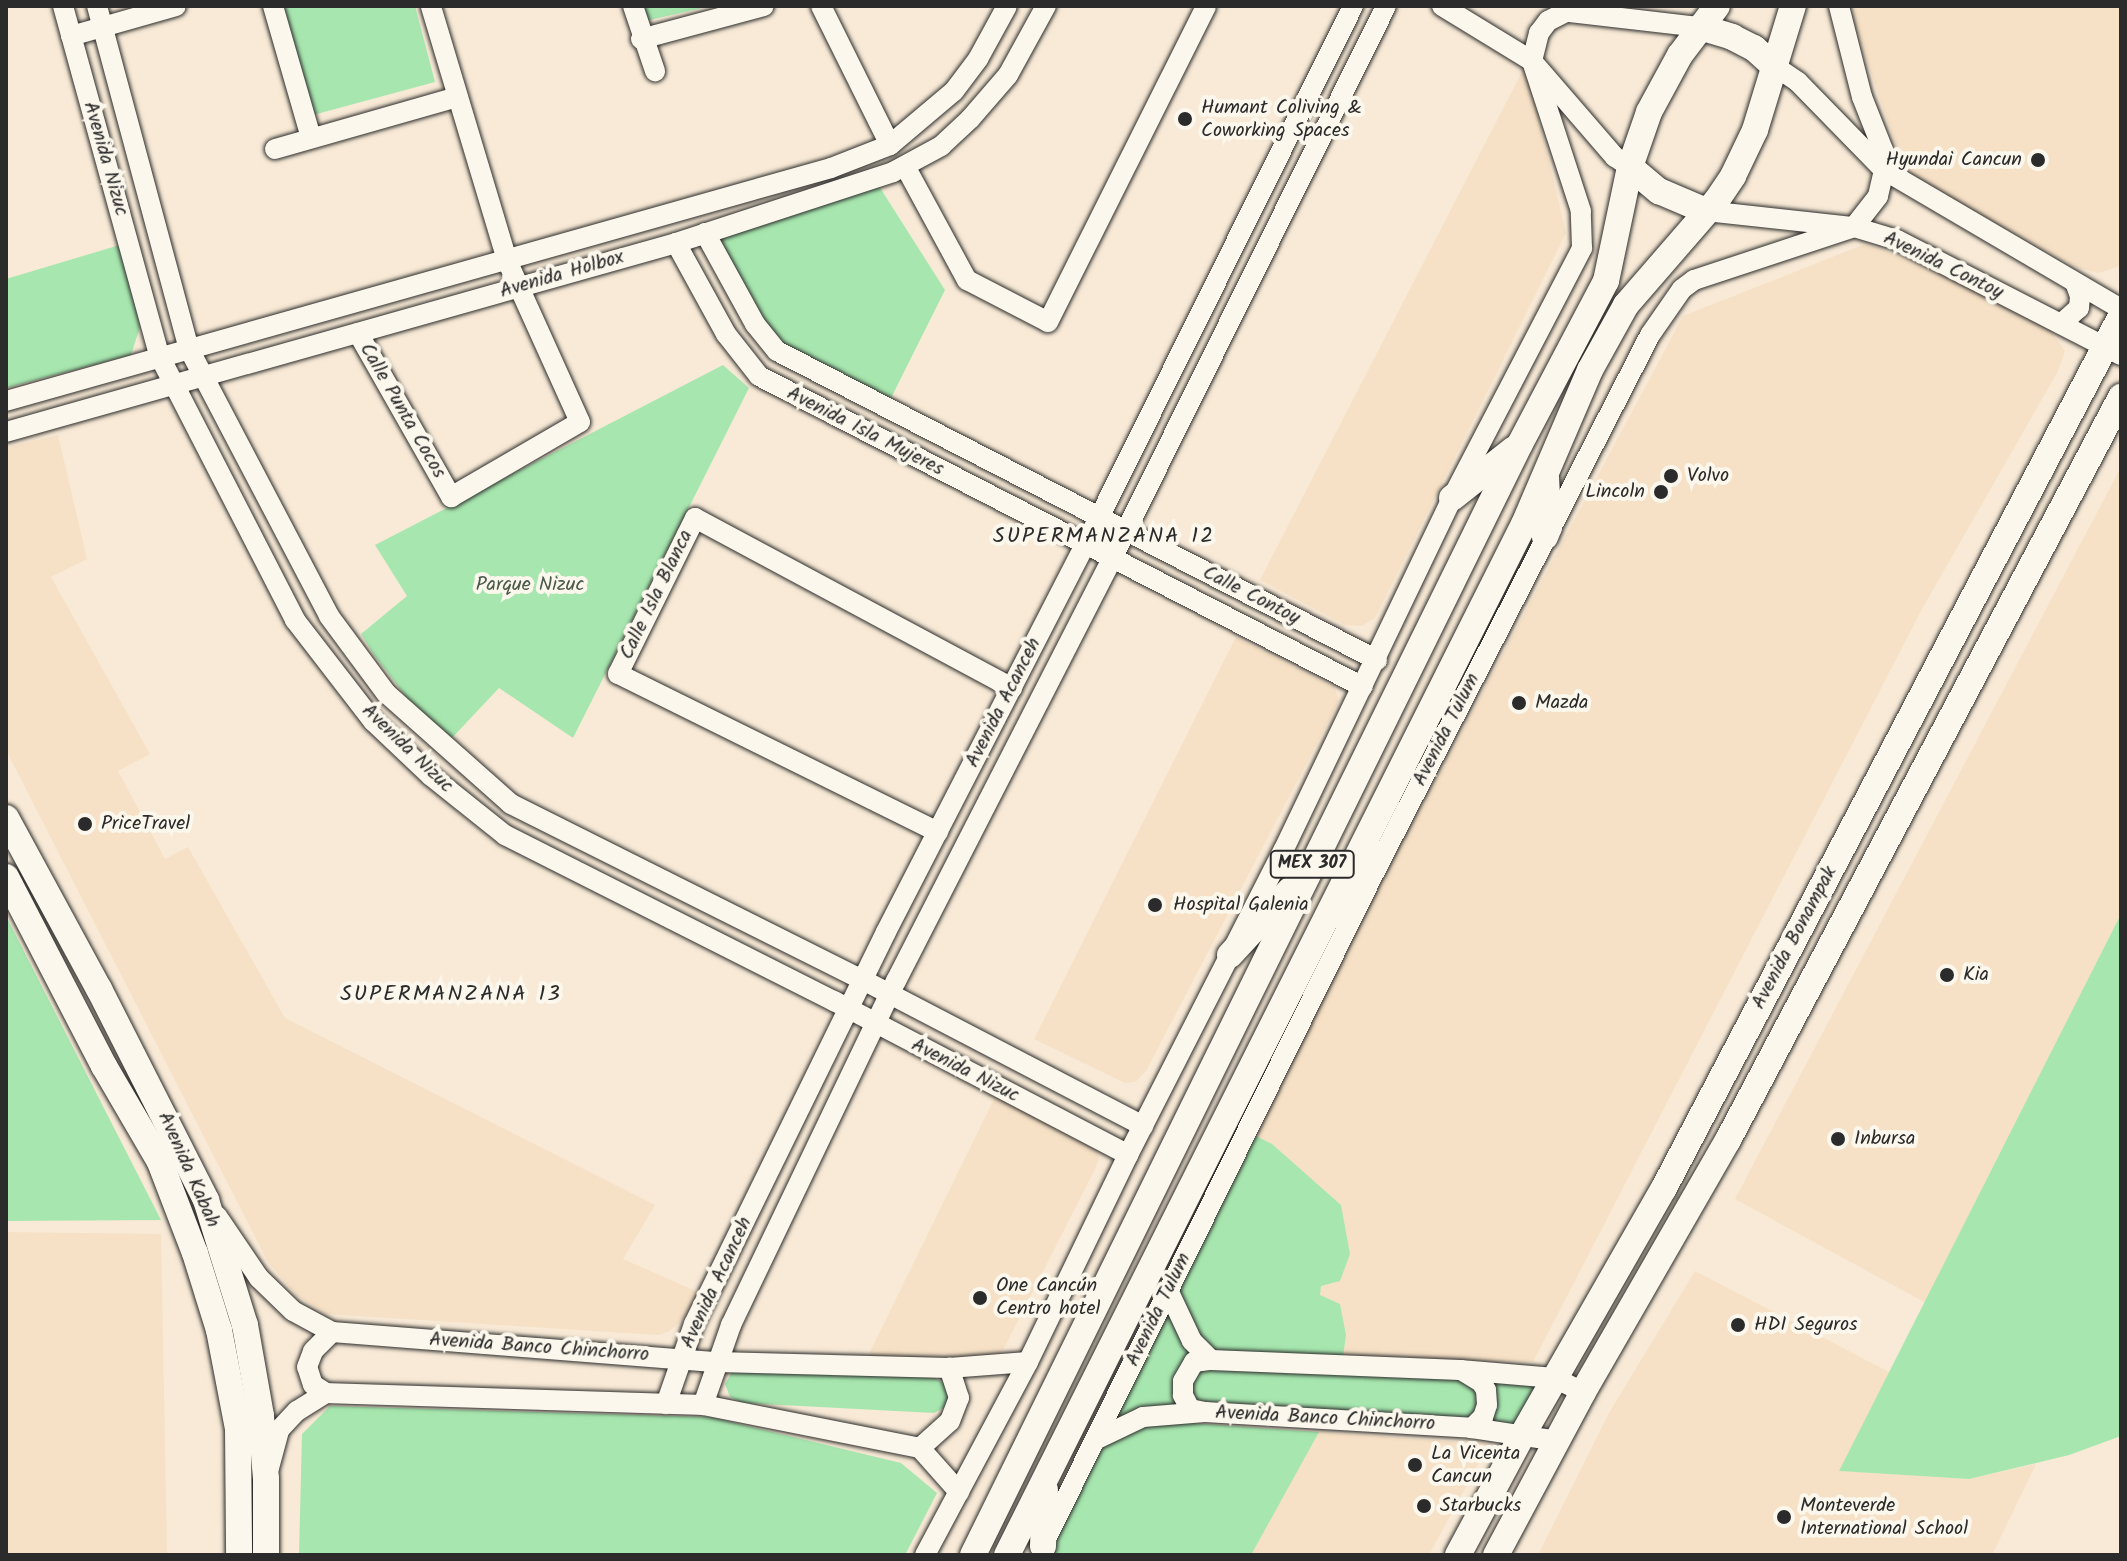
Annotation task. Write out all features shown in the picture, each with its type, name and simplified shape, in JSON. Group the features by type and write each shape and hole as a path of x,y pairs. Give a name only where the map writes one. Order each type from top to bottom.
{"main road":[{"path":"1706,211 1659,191 1630,167 1649,112 1700,27 1717,6"},
{"path":"1700,27 1754,48 1773,65 1793,6"},
{"name":"Avenida Tulum","path":"1007,1555 1524,524 1590,370 1626,305 1733,176 1755,130 1773,65"},
{"name":"MEX 307","path":"973,1555 1520,444 1606,281 1630,167"},
{"name":"Avenida Bonampak","path":"1458,1555 1523,1434 1664,1188 2113,350 2121,316"},
{"name":"Avenida Bonampak","path":"1496,1555 1583,1392 1728,1140 2121,397"},
{"path":"1452,498 1520,444"},
{"path":"1545,470 1549,527 1545,537"},
{"path":"7,820 34,934"},
{"name":"Avenida Kabah","path":"7,820 206,1200 245,1325 261,1416 266,1479 266,1555"},
{"path":"1230,955 1309,870"},
{"name":"Avenida Kabah","path":"6,877 104,1066 160,1162 219,1330 238,1429 239,1555"},
{"path":"104,1066 186,1157"},
{"path":"1040,1551 1046,1480"}],"street":[{"name":"Avenida Nizuc","path":"63,6 160,357 295,620 373,721 431,776 505,835 850,1009 1128,1155"},
{"name":"Avenida Nizuc","path":"97,6 189,349 329,616 386,693 511,804 863,980 1143,1126"},
{"path":"71,36 176,6"},
{"path":"273,6 311,138"},
{"name":"Calle Punta Cocos","path":"358,333 451,497 580,422 507,260 431,6"},
{"path":"633,6 641,39 655,71"},
{"path":"641,39 764,6"},
{"path":"821,6 890,145"},
{"name":"Avenida Holbox","path":"6,401 831,168 890,145 954,91 978,59 1007,6"},
{"name":"Avenida Holbox","path":"6,432 676,243 905,166 941,146 970,119 1008,75 1046,6"},
{"path":"905,166 967,280 1048,322 1206,6"},
{"name":"Avenida Acanceh","path":"666,1404 694,1324 863,980 1099,518 1353,6"},
{"name":"Avenida Acanceh","path":"703,1405 731,1325 890,996 1112,559 1386,6"},
{"path":"1442,6 1532,61 1615,157 1630,167"},
{"path":"1839,6 1862,97 1883,150 1884,170 1878,196 1854,227"},
{"path":"925,1555 1028,1362 1128,1155 1377,660 1452,498 1582,248 1581,211 1532,61 1539,33 1563,8 1700,27"},
{"path":"1773,65 1798,82 1884,170 2121,309"},
{"path":"275,149 458,97"},
{"name":"Avenida Contoy","path":"1706,211 1854,227 1897,240 2113,350"},
{"name":"Avenida Tulum","path":"1040,1551 1545,537 1644,345 1682,289 1694,280 1854,227"},
{"name":"Avenida Isla Mujeres","path":"705,233 755,324 777,351 1125,532"},
{"name":"Avenida Isla Mujeres","path":"676,243 726,334 759,376 1112,559"},
{"path":"2061,324 2079,308 2080,296 2076,285"},
{"name":"Calle Isla Blanca","path":"938,832 618,674 695,518 1012,688"},
{"name":"Calle Contoy","path":"1125,532 1377,660"},
{"path":"265,561 293,548"},
{"name":"Calle Contoy","path":"1112,559 1363,687"},
{"name":"Avenida Banco Chinchorro","path":"206,1200 259,1278 293,1311 332,1332 717,1362 949,1368 1028,1362"},
{"path":"1168,1290 1192,1341 1211,1360"},
{"path":"332,1332 313,1351 307,1367 313,1385 326,1393 703,1405 920,1448 959,1492"},
{"path":"1205,1412 1190,1409 1183,1395 1183,1381 1194,1362 1211,1360 1460,1370 1555,1378 1583,1392"},
{"path":"920,1448 950,1421 959,1398 949,1368"},
{"path":"1460,1370 1481,1382 1486,1390 1487,1405 1483,1417 1472,1428"},
{"path":"266,1479 279,1430 297,1411 326,1393"},
{"name":"Avenida Banco Chinchorro","path":"1097,1439 1143,1417 1205,1412 1472,1428 1558,1441"}],"shaded area":[{"path":"1853,6 2121,6 2120,266 2099,273 2077,268 1905,172 1853,20"},
{"path":"1526,64 1566,233 1375,618 1362,626 1345,625 1260,580"},
{"path":"1865,244 1922,263 2049,329 2065,351 2058,371 1922,609 1533,1362 1224,1356 1248,1132 1683,316"},
{"path":"58,435 87,559 51,577 150,754 118,771 165,859 188,847 285,1018 655,1205 623,1259 700,1293 678,1324 668,1332 658,1335 326,1314 297,1296 268,1262 6,750 6,448"},
{"path":"2121,467 2121,914 1926,1303 1735,1199"},
{"path":"1236,637 1334,686 1339,701 1146,1071 1135,1082 1125,1083 1034,1039"},
{"path":"997,1093 1097,1148 1099,1159 1094,1171 1002,1352 977,1359 868,1356"},
{"path":"6,1232 161,1234 167,1555 6,1555"},
{"path":"1695,1271 1891,1373 1840,1471 1969,1479 2036,1464 1992,1555 1538,1555 1609,1413"},
{"path":"1165,1421 1489,1444 1429,1555 1049,1555"}],"green space":[{"path":"284,6 415,6 435,82 313,115"},
{"path":"640,6 711,6 645,21"},
{"path":"877,183 945,290 888,404 779,346 715,236"},
{"path":"123,244 140,327 131,355 6,388 6,279"},
{"name":"Parque Nizuc","path":"723,365 749,388 573,738 499,688 450,740 408,699 361,634 407,596 375,545"},
{"path":"2121,914 2121,1436 2069,1455 1969,1479 1839,1471"},
{"path":"6,916 161,1220 6,1221"},
{"path":"1248,1132 1272,1144 1341,1205 1350,1254 1340,1281 1321,1286 1320,1295 1340,1304 1346,1335 1343,1356 1555,1378 1523,1434 1205,1412 1097,1439"},
{"path":"732,1372 933,1377 944,1383 949,1395 945,1407 934,1413 743,1403 730,1397 725,1384"},
{"path":"330,1406 710,1417 901,1463 937,1493 905,1555 299,1555 302,1434"},
{"path":"1165,1421 1319,1432 1251,1555 1049,1555 1101,1439"}],"place":[{"name":"Humant Coliving & Coworking Spaces","path":"1185,119"},
{"name":"Hyundai Cancun","path":"2038,160"},
{"name":"Volvo","path":"1671,476"},
{"name":"Lincoln","path":"1661,492"},
{"name":"Mazda","path":"1519,703"},
{"name":"PriceTravel","path":"85,824"},
{"name":"Hospital Galenia","path":"1155,905"},
{"name":"Kia","path":"1947,975"},
{"name":"Inbursa","path":"1838,1139"},
{"name":"One Cancún Centro hotel","path":"980,1298"},
{"name":"HDI Seguros","path":"1738,1325"},
{"name":"La Vicenta Cancun","path":"1415,1465"},
{"name":"Starbucks","path":"1424,1506"},
{"name":"Monteverde International School","path":"1784,1517"}],"district":[{"name":"SUPERMANZANA 12","path":"1104,537"},
{"name":"SUPERMANZANA 13","path":"451,995"}]}
